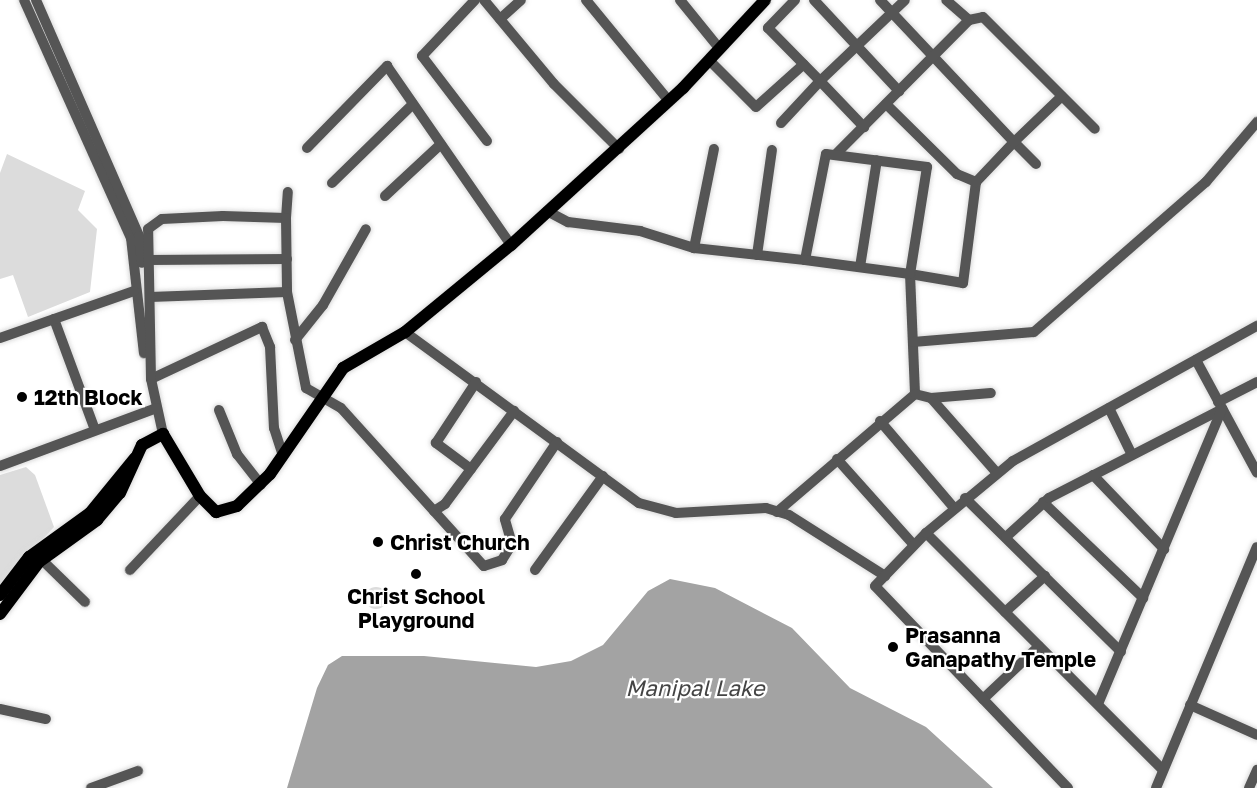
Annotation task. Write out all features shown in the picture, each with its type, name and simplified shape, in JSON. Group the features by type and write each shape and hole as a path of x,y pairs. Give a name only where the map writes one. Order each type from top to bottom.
{"main road":[{"path":"0,614 42,560 97,520 120,493 142,445 163,434 200,496 216,512 237,506 261,485 321,396 343,368 405,332 511,245 669,101 765,0"},
{"path":"0,596 29,557 90,513 135,458"}],"street":[{"path":"24,0 131,238 134,291 139,309 154,409 163,434"},
{"path":"36,0 139,236 144,287 139,309"},
{"path":"475,0 422,56 487,141"},
{"path":"484,0 554,84 619,149"},
{"path":"500,20 521,0"},
{"path":"586,0 669,101"},
{"path":"680,0 719,48"},
{"path":"795,0 768,27 864,126"},
{"path":"814,0 899,91"},
{"path":"880,0 1036,164"},
{"path":"781,123 820,81 905,0"},
{"path":"946,0 969,20"},
{"path":"836,154 969,20 983,17 1095,129"},
{"path":"709,60 756,107 804,64"},
{"path":"307,148 387,66 511,245"},
{"path":"547,211 568,222 640,231 694,248 860,267 963,283 976,182 1062,96"},
{"path":"332,183 413,104"},
{"path":"886,104 957,174 976,182"},
{"path":"913,342 1034,332 1206,182 1257,122"},
{"path":"385,196 441,144"},
{"path":"694,248 714,149"},
{"path":"757,255 772,150"},
{"path":"805,260 826,154 927,166 910,274 915,394"},
{"path":"860,267 877,160"},
{"path":"288,192 287,292 306,388 341,408 434,511 490,568 512,544 505,519 557,442"},
{"path":"154,409 151,379 148,229 162,219 286,218"},
{"path":"295,340 323,305 366,230"},
{"path":"148,260 286,259"},
{"path":"0,338 134,291"},
{"path":"150,297 287,292"},
{"path":"54,319 95,430"},
{"path":"1068,788 875,586 926,533 997,473 1257,326"},
{"path":"151,379 262,327 270,347 274,428 283,455"},
{"path":"405,332 603,476 653,509 777,512 885,576"},
{"path":"1196,360 1257,473"},
{"path":"471,469 436,444 476,382"},
{"path":"1006,537 1043,502 1220,406 1257,382"},
{"path":"915,394 931,398 991,393"},
{"path":"777,512 915,394"},
{"path":"931,398 997,473"},
{"path":"1098,704 1164,549 1220,406"},
{"path":"1109,408 1132,455"},
{"path":"0,466 154,409"},
{"path":"219,410 237,454 261,485"},
{"path":"434,511 471,469 514,411"},
{"path":"880,422 954,508"},
{"path":"837,459 914,545"},
{"path":"1093,475 1164,549"},
{"path":"535,570 603,476"},
{"path":"129,570 200,496"},
{"path":"965,498 1121,652"},
{"path":"1043,502 1143,598"},
{"path":"926,533 1163,770"},
{"path":"1156,788 1257,547"},
{"path":"42,560 85,602"},
{"path":"1005,612 1045,576"},
{"path":"983,699 1039,645"},
{"path":"1190,705 1257,735"},
{"path":"0,709 46,719"},
{"path":"1250,788 1257,770"},
{"path":"91,788 138,771"}],"shaded area":[{"path":"7,154 85,191 78,210 97,229 90,292 28,317 13,275 0,279 0,173"},
{"path":"26,467 35,475 54,527 0,586 0,475"},
{"path":"376,587 384,590 387,598 384,606 376,609 368,606 365,598 368,590"}],"water":[{"name":"Manipal Lake","path":"670,579 715,588 792,628 850,688 926,727 993,788 287,788 317,688 328,665 342,656 424,656 536,667 571,661 603,645 648,591"}],"place":[{"name":"12th Block","path":"22,397"},
{"name":"Christ Church","path":"378,542"},
{"name":"Christ School Playground","path":"416,574"},
{"name":"Prasanna Ganapathy Temple","path":"893,647"}]}
